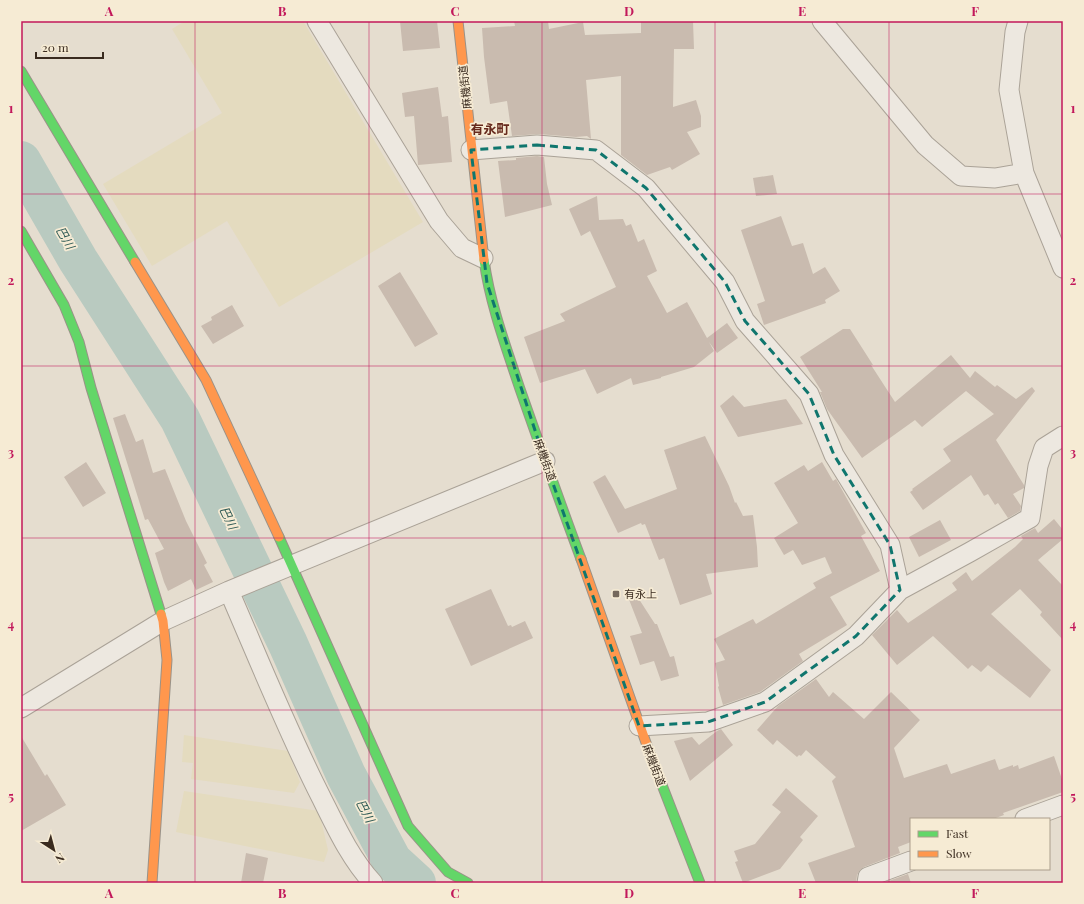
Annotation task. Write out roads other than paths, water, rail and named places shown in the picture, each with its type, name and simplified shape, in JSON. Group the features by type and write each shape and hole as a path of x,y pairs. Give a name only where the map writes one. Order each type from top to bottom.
{"street":[{"path":"317,21 439,221 462,248 483,258"},
{"name":"麻機街道","path":"458,21 471,150 487,283 511,362 639,726 700,883"},
{"path":"822,21 925,145 961,176 995,178 1024,172"},
{"path":"1018,21 1015,32 1009,90 1024,172 1063,268"},
{"path":"21,71 206,380 292,566 408,826 448,872 468,883"},
{"path":"471,150 537,145 596,150 646,188 725,282 746,321 809,394 834,455 890,545 900,590"},
{"path":"21,231 64,304 79,342 91,388 163,621 167,660 152,883"},
{"path":"639,726 708,722 765,702 856,636 900,590 1030,518 1038,466 1044,448 1063,436"},
{"path":"21,708 163,621 228,591 545,461"},
{"path":"228,591 304,765 346,847 362,871 373,883"},
{"path":"1028,818 1063,805"},
{"path":"867,883 868,877 910,861"}],"waterway":[{"name":"巴川","path":"21,161 78,260 180,419 288,644 346,775 392,861 416,883"}],"place":[{"name":"有永上","path":"616,594"}],"district":[{"name":"有永町","path":"490,129"}]}
